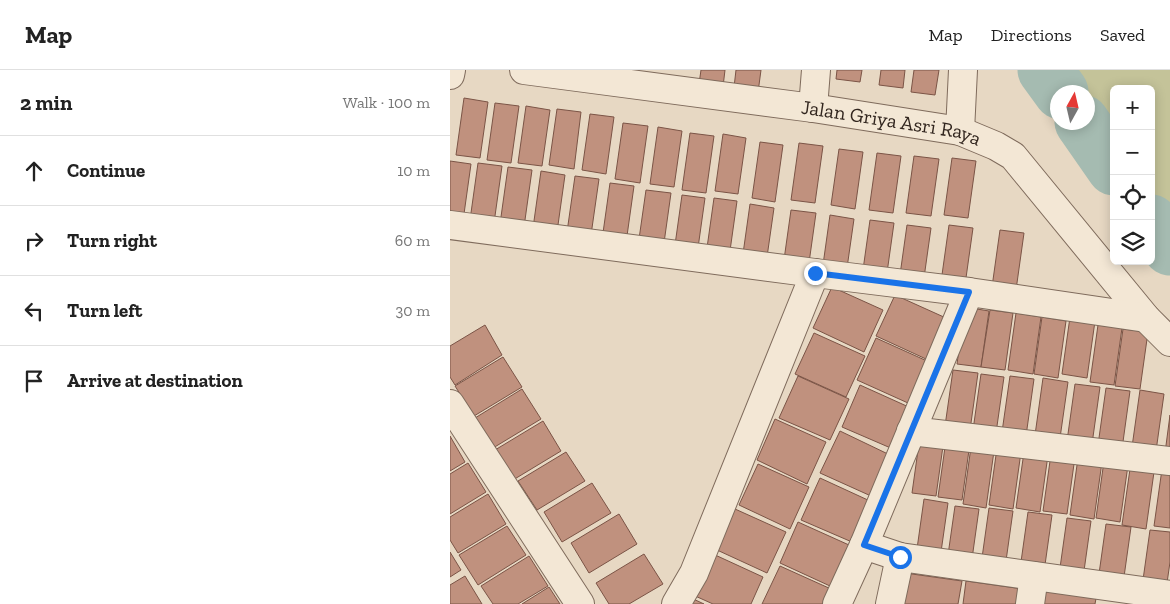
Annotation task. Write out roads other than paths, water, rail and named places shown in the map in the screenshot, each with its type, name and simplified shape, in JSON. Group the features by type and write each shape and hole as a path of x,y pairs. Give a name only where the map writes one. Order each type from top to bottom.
{"street":[{"path":"450,75 451,70"},
{"name":"Jalan Griya Asri Raya","path":"525,70 667,79 813,108 960,131 996,146 1013,156 1146,318 1170,342"},
{"path":"813,108 816,70"},
{"path":"960,131 963,70"},
{"path":"450,225 969,292 1146,318"},
{"path":"676,604 694,573 815,273"},
{"path":"837,604 864,545 969,292"},
{"path":"450,404 580,604"},
{"path":"911,431 1170,461"},
{"path":"864,545 900,557 1170,595"},
{"path":"890,604 900,557"},
{"path":"1030,604 1034,576"}],"waterway":[{"path":"1045,70 1056,85"},
{"path":"1088,130 1110,162"},
{"path":"1155,227 1170,248"}]}
